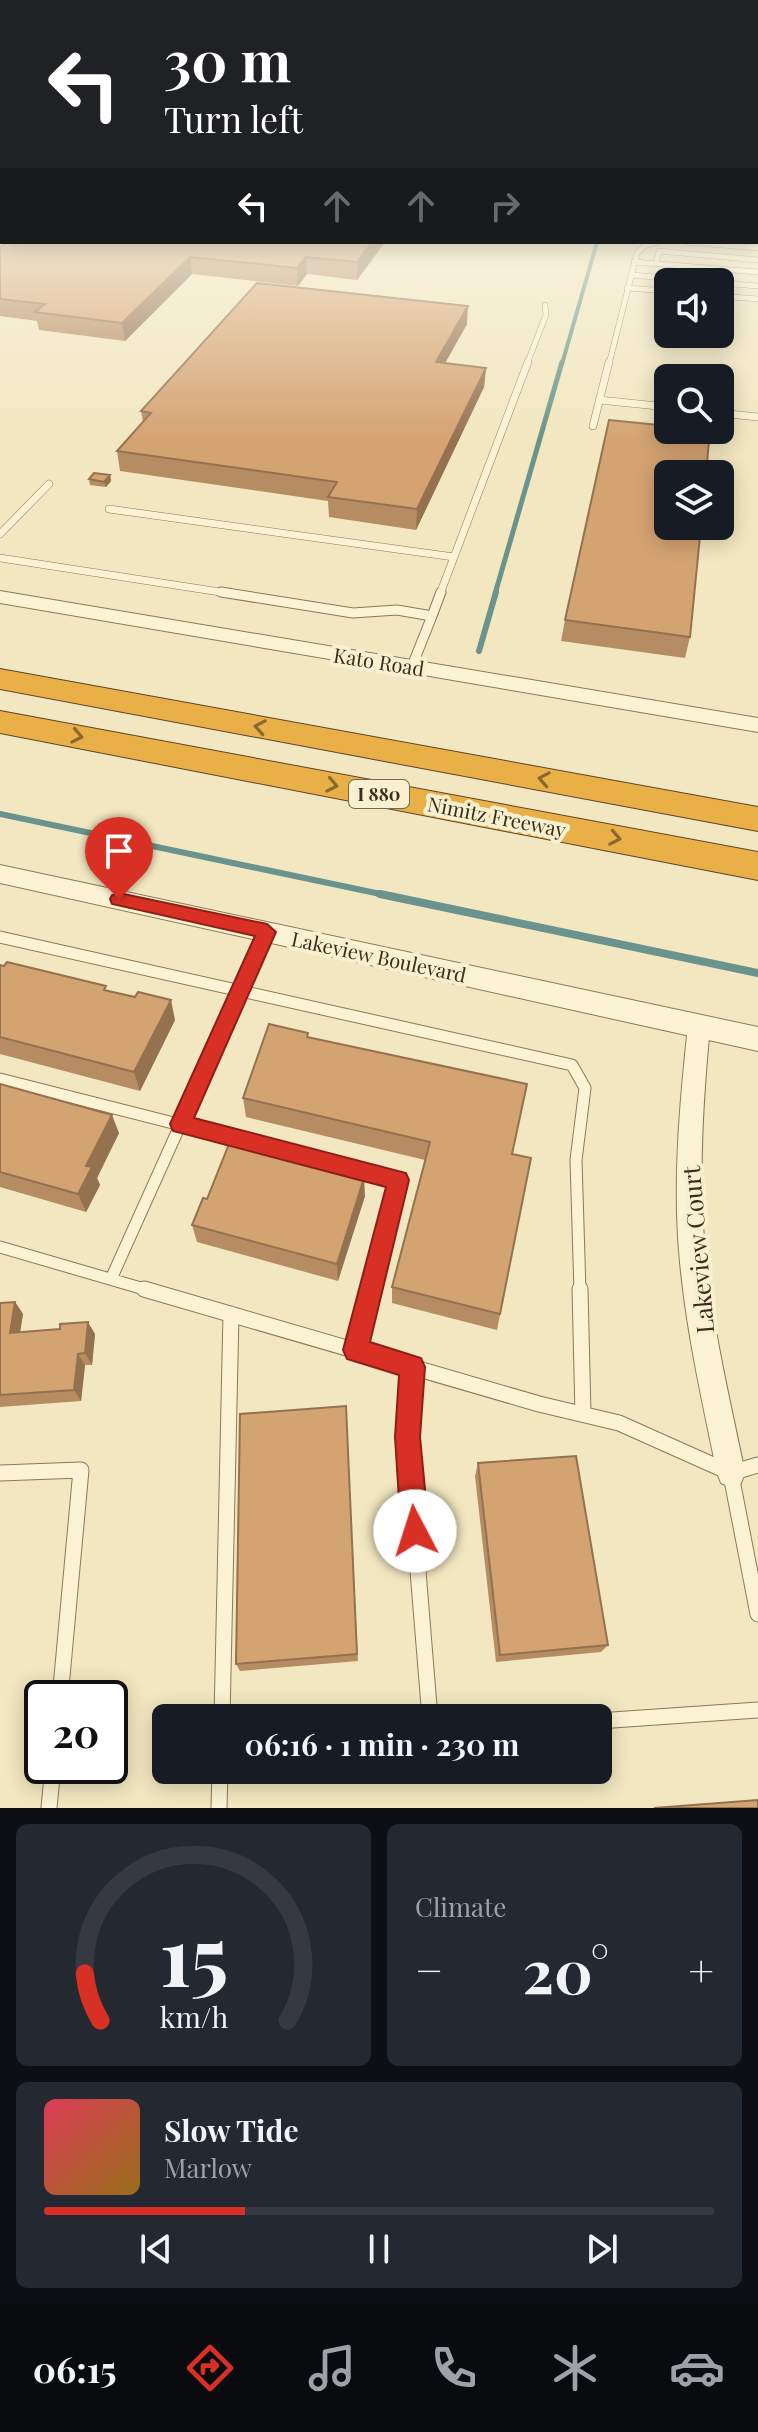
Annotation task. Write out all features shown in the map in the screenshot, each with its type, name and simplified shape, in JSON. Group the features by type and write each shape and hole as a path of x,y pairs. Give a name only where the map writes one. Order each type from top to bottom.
{"highway":[{"path":"0,656 758,794"},
{"name":"I 880","path":"0,679 758,819"},
{"name":"Nimitz Freeway","path":"0,722 758,866"}],"street":[{"name":"Kato Road","path":"0,597 758,725"},
{"name":"Lakeview Boulevard","path":"0,874 758,1039"},
{"name":"Lakeview Court","path":"699,1026 688,1167 692,1251 705,1347 731,1473"}],"lane":[{"path":"593,426 631,275 654,277"},
{"path":"734,284 758,286"},
{"path":"627,288 654,290"},
{"path":"734,297 758,299"},
{"path":"412,666 546,315 545,305"},
{"path":"599,400 654,406"},
{"path":"734,414 758,417"},
{"path":"0,534 49,484"},
{"path":"109,509 454,557"},
{"path":"0,558 353,613 397,610 432,616"},
{"path":"111,1279 267,932"},
{"path":"0,937 572,1065 585,1088 576,1160 583,1414"},
{"path":"0,1079 398,1180 356,1350"},
{"path":"0,1247 412,1367 619,1423 731,1473 758,1465"},
{"path":"222,1704 231,1314"},
{"path":"412,1367 407,1437 429,1704"},
{"path":"0,1473 81,1470 62,1680"},
{"path":"731,1473 758,1614"},
{"path":"612,1720 758,1710"},
{"path":"49,1808 51,1784"},
{"path":"219,1808 220,1784"}],"building":[{"path":"0,272 174,272 122,323 35,312 45,304 0,299"},
{"path":"257,283 468,306 436,362 486,368 417,509 328,497 337,482 117,451 151,413 141,411"},
{"path":"609,420 654,425 654,444 709,444 707,460 654,460 654,540 700,540 690,637 565,620"},
{"path":"94,473 110,475 104,482 89,479"},
{"path":"7,962 106,986 104,990 135,997 138,992 171,1000 134,1072 0,1037 0,965 4,966"},
{"path":"269,1024 308,1033 307,1037 527,1084 512,1154 531,1158 500,1314 392,1287 430,1142 243,1098"},
{"path":"0,1084 112,1115 86,1166 92,1167 78,1194 0,1172"},
{"path":"229,1144 364,1178 337,1264 192,1225 203,1198 207,1199"},
{"path":"15,1302 10,1333 60,1329 60,1324 88,1322 85,1353 78,1354 74,1390 0,1395 0,1303"},
{"path":"346,1406 357,1654 236,1664 240,1414"},
{"path":"576,1456 608,1645 500,1655 478,1463"},
{"path":"758,1800 758,1808 654,1808"}],"waterway":[{"path":"562,364 588,272"},
{"path":"495,594 562,362"},
{"path":"479,651 496,592"},
{"path":"0,814 390,896"},
{"path":"380,894 758,973"}],"route":[{"path":"119,899 267,932 180,1124 398,1180 356,1350 412,1367 407,1437 415,1531"}]}
